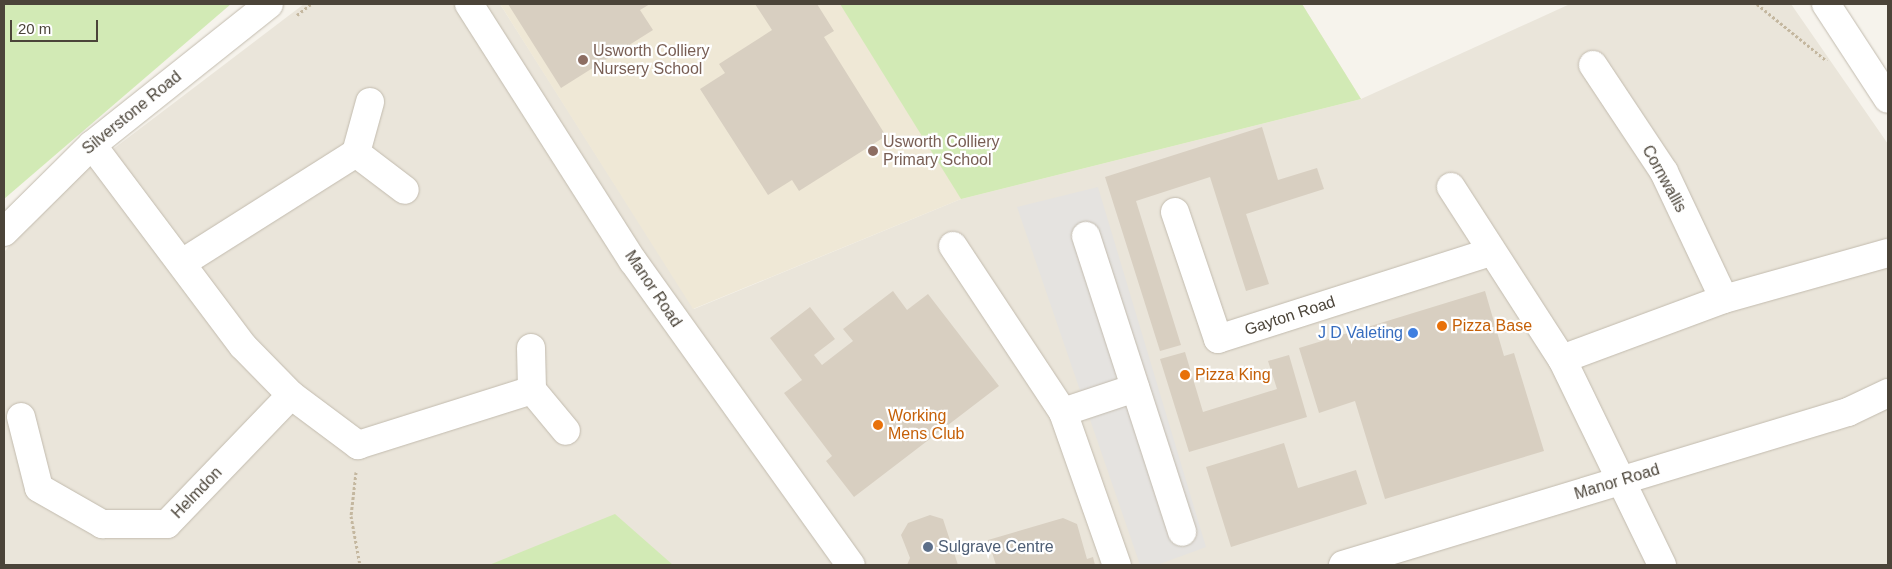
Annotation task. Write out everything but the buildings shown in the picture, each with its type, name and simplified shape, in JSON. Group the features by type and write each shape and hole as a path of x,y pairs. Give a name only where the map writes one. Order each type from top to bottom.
{"street":[{"name":"Silverstone Road","path":"4,232 92,144 268,4"},
{"name":"Manor Road","path":"468,4 633,262 850,565"},
{"path":"1826,4 1888,99"},
{"name":"Cornwallis","path":"1593,65 1664,172 1724,299"},
{"path":"182,263 356,153 370,102"},
{"path":"92,144 243,346 291,396 358,445 532,390"},
{"path":"356,153 405,190"},
{"path":"1451,186 1491,252 1562,359 1662,565"},
{"name":"Gayton Road","path":"1175,212 1218,339 1491,252"},
{"path":"1086,236 1182,532"},
{"path":"953,246 1063,412 1117,565"},
{"path":"1562,359 1724,299 1888,253"},
{"path":"531,348 532,390 566,431"},
{"path":"1063,412 1135,388"},
{"name":"Manor Road","path":"1343,565 1848,412 1888,393"},
{"name":"Helmdon","path":"21,417 38,488 102,524 167,524 291,396"}],"path":[{"path":"1757,4 1832,65"},
{"path":"358,445 351,516 360,565"}],"shaded area":[{"path":"304,4 500,4 694,309 961,199 1361,99 1570,4 1791,4 1888,144 1888,565 4,565 4,252 62,188"},
{"name":"Usworth Colliery Primary School","path":"500,4 1302,4 1361,99 961,199 693,309"},
{"path":"1098,187 1206,547 1157,565 1140,565 1017,207"}],"green space":[{"path":"4,4 231,4 4,199"},
{"path":"840,4 1302,4 1361,99 961,199"},
{"path":"615,514 673,565 489,565"}],"place":[{"name":"Usworth Colliery Nursery School","path":"583,60"},
{"name":"Usworth Colliery Primary School","path":"873,151"},
{"name":"Pizza Base","path":"1442,326"},
{"name":"J D Valeting","path":"1413,333"},
{"name":"Pizza King","path":"1185,375"},
{"name":"Working Mens Club","path":"878,425"},
{"name":"Sulgrave Centre","path":"928,547"}]}
